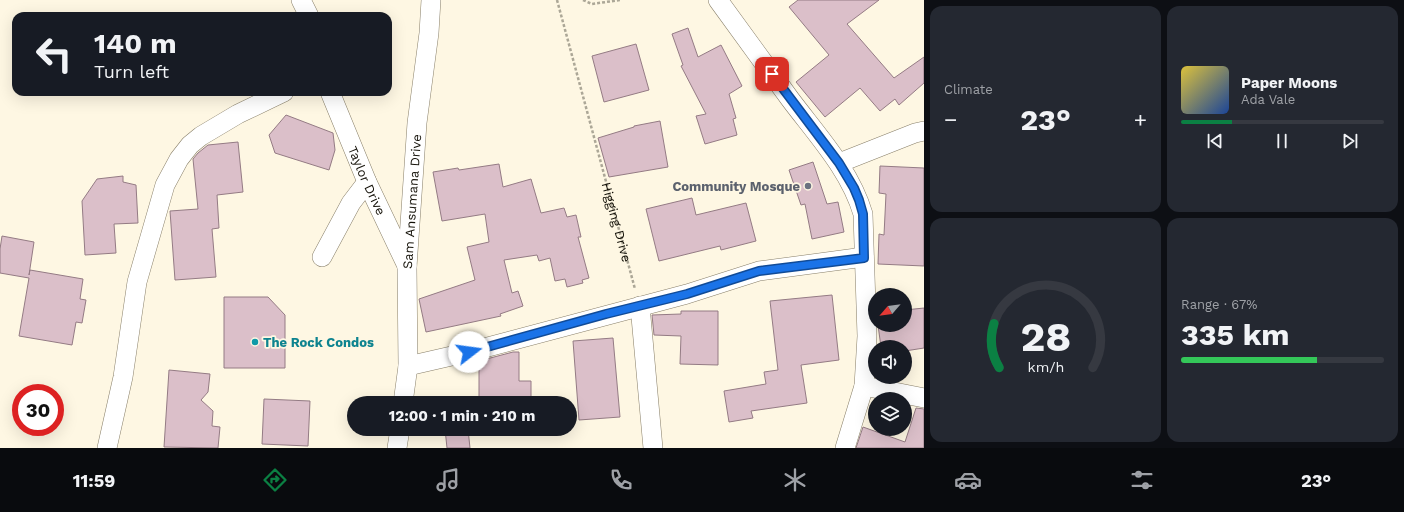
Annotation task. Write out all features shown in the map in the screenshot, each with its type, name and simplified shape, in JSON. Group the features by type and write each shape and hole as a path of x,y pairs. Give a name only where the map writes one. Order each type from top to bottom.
{"street":[{"path":"302,0 307,12"},
{"name":"Sam Ansumana Drive","path":"404,396 408,366 407,267 417,123 429,33 431,0"},
{"path":"718,0 839,163 854,188 863,214 867,336 864,386 845,448"},
{"path":"107,448 123,377 137,282 165,185 179,159 190,144 200,136 238,114 276,96"},
{"name":"Taylor Drive","path":"332,96 367,182 407,267"},
{"path":"839,163 915,133 924,131"},
{"path":"322,257 351,203 367,182"},
{"path":"408,366 469,352 606,314 687,294 759,271 864,258"},
{"path":"640,306 653,448"},
{"path":"864,386 924,398"},
{"path":"397,448 399,436"}],"path":[{"name":"Higging Drive","path":"557,0 640,306"},
{"path":"583,0 592,4 620,0"}],"building":[{"path":"798,0 879,0 847,24 894,78 924,57 924,83 899,105 895,99 880,111 860,88 825,117 796,82 829,55 789,7"},
{"path":"688,28 698,57 721,45 742,86 729,94 736,118 733,119 737,135 705,144 696,116 706,114 681,66 683,65 672,34"},
{"path":"636,44 649,90 604,102 592,56"},
{"path":"286,115 333,133 335,150 329,170 275,153 269,135"},
{"path":"660,121 668,167 609,177 598,138 634,126"},
{"path":"238,142 243,192 217,195 219,228 212,229 216,277 175,280 170,211 198,209 193,159 208,145"},
{"path":"813,162 827,204 838,202 844,232 812,239 805,204 801,205 789,170"},
{"path":"499,164 503,187 531,179 541,213 564,208 567,217 576,215 581,237 578,237 589,278 582,280 583,283 567,287 565,279 555,281 550,258 539,261 537,255 504,260 512,293 518,291 523,306 500,314 501,316 426,332 419,299 475,280 467,247 489,242 485,214 442,221 433,172"},
{"path":"880,166 924,168 924,266 878,264 879,234 884,235 886,194 879,193"},
{"path":"123,176 123,182 136,185 138,223 114,224 116,253 85,255 82,201 97,179"},
{"path":"692,198 696,215 746,203 756,241 721,250 720,246 659,261 646,209"},
{"path":"2,236 34,242 29,275 30,270 83,279 80,299 86,300 82,323 76,322 72,345 19,336 29,278 0,273 0,249"},
{"path":"832,295 839,360 801,365 807,403 751,411 753,418 729,422 724,391 766,384 764,372 778,370 770,301"},
{"name":"The Rock Condos","path":"224,297 268,297 285,315 285,368 224,368"},
{"path":"924,308 924,348 912,350 912,340 880,340 879,332 912,332 912,309"},
{"path":"681,311 718,311 718,365 680,364 681,336 654,335 652,315 681,314"},
{"path":"613,338 620,417 579,420 573,341"},
{"path":"513,352 519,352 519,381 531,381 531,396 479,396 479,361"},
{"path":"169,370 210,374 208,392 201,400 213,411 212,426 220,427 218,448 164,447"},
{"path":"264,399 310,401 308,446 262,444"},
{"path":"916,408 924,409 924,448 856,448 863,427 868,429 868,436 888,436 905,442 907,436 912,436 912,420"},
{"path":"446,436 469,436 470,448 447,448"}],"place":[{"name":"Community Mosque","path":"808,186"},
{"name":"The Rock Condos","path":"255,342"}],"route":[{"path":"469,352 606,314 687,294 759,271 864,258 863,214 854,188 839,163 772,74"}]}
